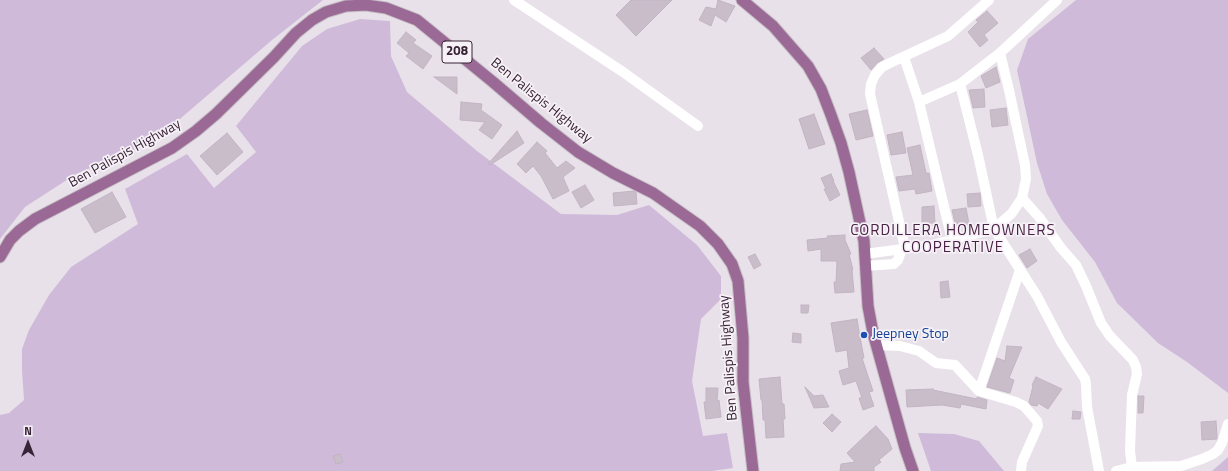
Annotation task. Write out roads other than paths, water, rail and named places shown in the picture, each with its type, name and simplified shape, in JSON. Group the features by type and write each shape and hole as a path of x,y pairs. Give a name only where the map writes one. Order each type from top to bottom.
{"main road":[{"path":"742,0 773,26 808,66 821,89 841,143 864,241 868,306 876,345 904,448 913,471"},
{"name":"Ben Palispis Highway","path":"0,257 10,240 35,219 165,152 196,131 216,114 274,57 296,33 312,20 326,12 350,3 366,5 386,4 417,20 493,82 541,124 578,152 653,193 700,226 718,244 732,264 738,281 743,338 743,382 753,471"}],"street":[{"path":"514,0 623,72 698,126"},
{"path":"865,266 894,264 904,249 870,94 871,84 875,75 890,63 948,36 989,0"},
{"path":"919,102 960,84 1000,53 1057,0"},
{"path":"865,254 932,245 994,229 1012,213 1022,198 1026,179 1025,165 1000,53"},
{"path":"904,57 919,102 952,240"},
{"path":"960,84 978,155 994,229 1037,296 1060,342 1085,379 1087,407 1099,471"},
{"path":"1022,198 1039,217 1061,248 1076,265 1101,323 1110,336 1133,360 1136,367 1137,374 1132,396 1130,451 1132,467"},
{"path":"979,391 1020,270"},
{"path":"876,345 900,346 919,352 936,363 955,365 979,391 1016,402 1024,406 1037,421 1038,426 1022,462 1020,468 1021,471"},
{"path":"1116,471 1132,467 1181,466 1208,457 1218,450 1222,443 1228,424"}],"place":[{"name":"Jeepney Stop","path":"864,335"}],"district":[{"name":"CORDILLERA HOMEOWNERS COOPERATIVE","path":"953,240"}]}
